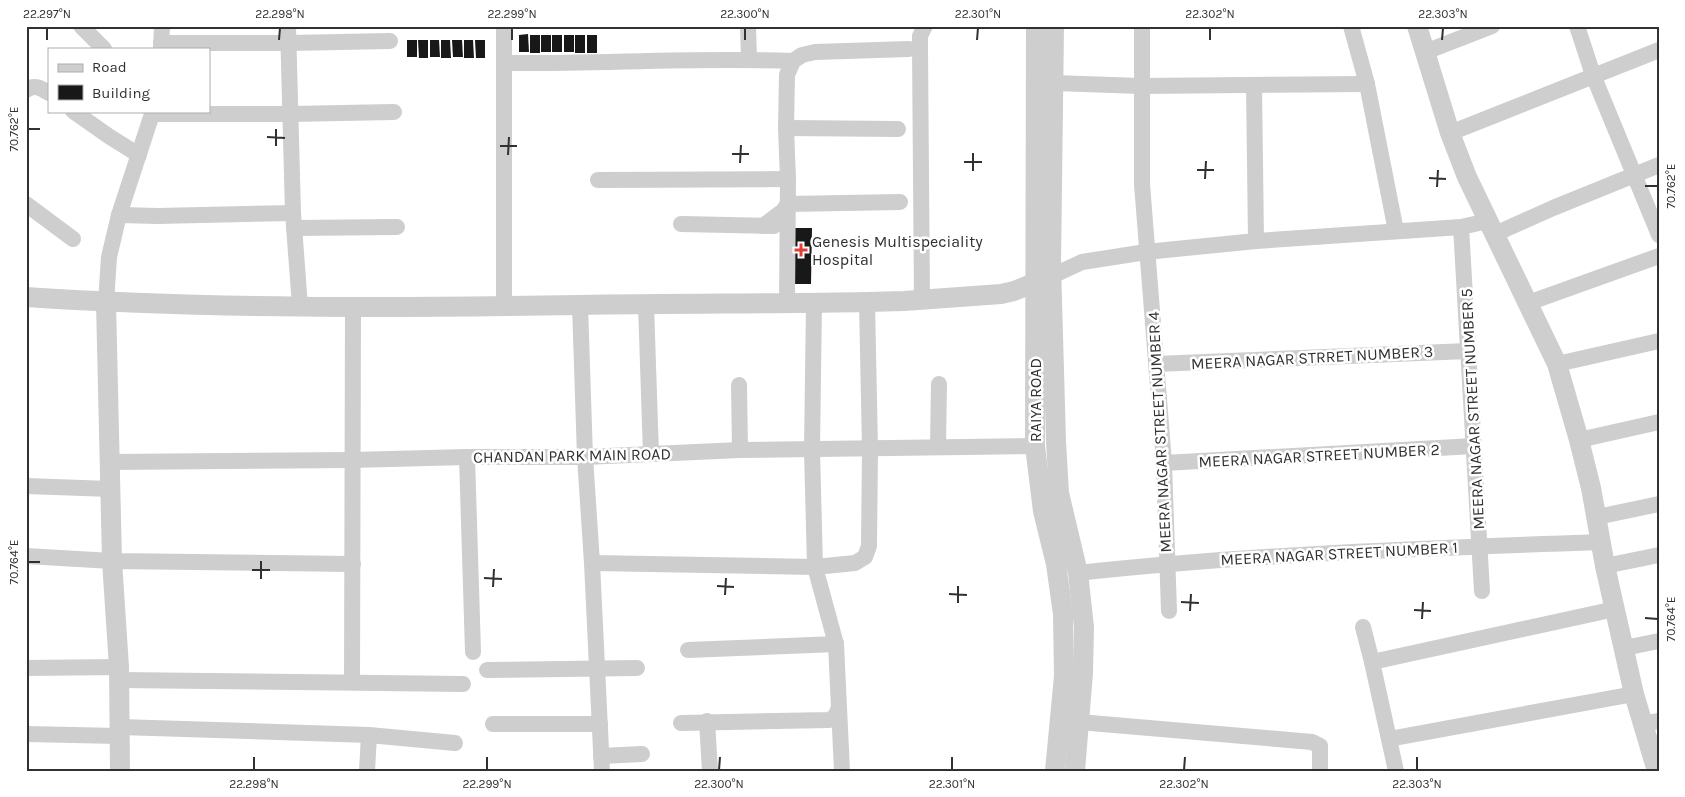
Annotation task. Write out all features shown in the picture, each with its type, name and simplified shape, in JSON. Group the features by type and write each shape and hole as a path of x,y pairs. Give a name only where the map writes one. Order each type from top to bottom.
{"street":[{"path":"81,26 103,48"},
{"path":"162,26 161,46 390,41"},
{"path":"288,26 294,220 300,306"},
{"path":"504,26 504,307"},
{"path":"748,26 749,59"},
{"path":"922,300 920,36 925,26"},
{"name":"RAIYA ROAD","path":"1036,26 1043,280 1059,492 1078,573 1084,626 1083,674 1075,771"},
{"name":"RAIYA ROAD","path":"1054,26 1054,83 1035,446 1043,511 1058,576 1063,614 1065,657 1055,771"},
{"name":"MEERA NAGAR STREET NUMBER 4","path":"1142,26 1142,184 1164,463 1169,611"},
{"path":"1351,26 1368,84 1396,230"},
{"path":"1417,26 1450,133 1466,177 1558,364 1579,440 1597,517 1605,566 1634,694 1650,723 1657,771"},
{"path":"1425,52 1492,26"},
{"path":"1577,26 1593,75 1659,235"},
{"path":"842,771 836,644 815,566 812,450 813,330 799,303 788,226 787,76 793,61 802,55 815,52 909,49"},
{"path":"1450,133 1659,50"},
{"path":"504,63 559,64 749,59 793,61"},
{"path":"1054,83 1141,86 1368,84"},
{"path":"1254,85 1256,240"},
{"path":"26,90 30,87 36,87 48,93"},
{"path":"74,112 139,155"},
{"path":"120,771 119,673 112,561 106,302 108,257 119,215 153,113 290,114 394,112"},
{"path":"786,128 898,129"},
{"path":"26,297 106,302 300,306 504,307 867,302 1001,294 1043,280 1082,262 1146,252 1256,240 1396,230 1461,227 1492,228 1553,208 1659,165"},
{"path":"598,180 788,179"},
{"path":"788,204 900,202"},
{"path":"26,204 73,239"},
{"path":"763,226 783,211 788,204"},
{"path":"119,215 294,220 397,227"},
{"path":"681,224 788,226"},
{"name":"MEERA NAGAR STREET NUMBER 5","path":"1461,227 1482,591"},
{"path":"1528,303 1659,256"},
{"path":"592,563 815,566 855,563 865,557 869,546 870,449 867,302"},
{"path":"646,304 651,454"},
{"path":"580,305 585,457 601,763 642,754"},
{"path":"352,682 353,306"},
{"path":"1558,364 1659,341"},
{"name":"MEERA NAGAR STRRET NUMBER 3","path":"1156,364 1468,351"},
{"path":"938,447 939,384"},
{"path":"739,385 740,450"},
{"path":"1579,440 1659,422"},
{"name":"CHANDAN PARK MAIN ROAD","path":"110,462 585,457 740,450 1035,446"},
{"name":"MEERA NAGAR STREET NUMBER 2","path":"1164,463 1474,446"},
{"path":"468,457 473,652"},
{"path":"26,486 111,489"},
{"path":"1597,517 1659,504"},
{"name":"MEERA NAGAR STREET NUMBER 1","path":"1078,573 1167,563 1371,550 1601,542"},
{"path":"1605,566 1659,555"},
{"path":"26,556 112,561 353,564"},
{"path":"1058,576 1078,573"},
{"path":"1372,662 1615,609"},
{"path":"1363,627 1396,771"},
{"path":"1624,648 1659,642"},
{"path":"688,650 836,644"},
{"path":"26,668 352,682 462,684"},
{"path":"487,670 637,668"},
{"path":"1390,739 1634,694"},
{"path":"681,723 829,720 835,717 838,710"},
{"path":"707,721 710,771"},
{"path":"1079,722 1312,742 1320,746 1320,771"},
{"path":"494,724 600,724"},
{"path":"26,734 119,731 369,735 455,743"},
{"path":"367,771 369,735"}],"building":[{"path":"528,34 529,52 519,52 519,35"},
{"path":"530,35 540,35 540,53 530,53"},
{"path":"541,35 551,35 551,52 541,52"},
{"path":"552,35 562,35 562,52 552,52"},
{"path":"564,35 574,35 574,52 564,52"},
{"path":"575,35 585,35 585,53 575,53"},
{"path":"587,35 597,35 597,53 587,53"},
{"path":"407,40 417,40 417,57 407,57"},
{"path":"418,40 428,40 428,58 419,58"},
{"path":"430,40 439,40 440,57 430,57"},
{"path":"441,40 450,40 451,58 441,58"},
{"path":"452,40 462,40 463,57 453,57"},
{"path":"464,40 473,40 474,58 464,58"},
{"path":"475,40 485,40 485,58 476,58"},
{"path":"795,228 812,228 811,284 794,284"}],"place":[{"name":"Genesis Multispeciality Hospital","path":"801,250"}]}
